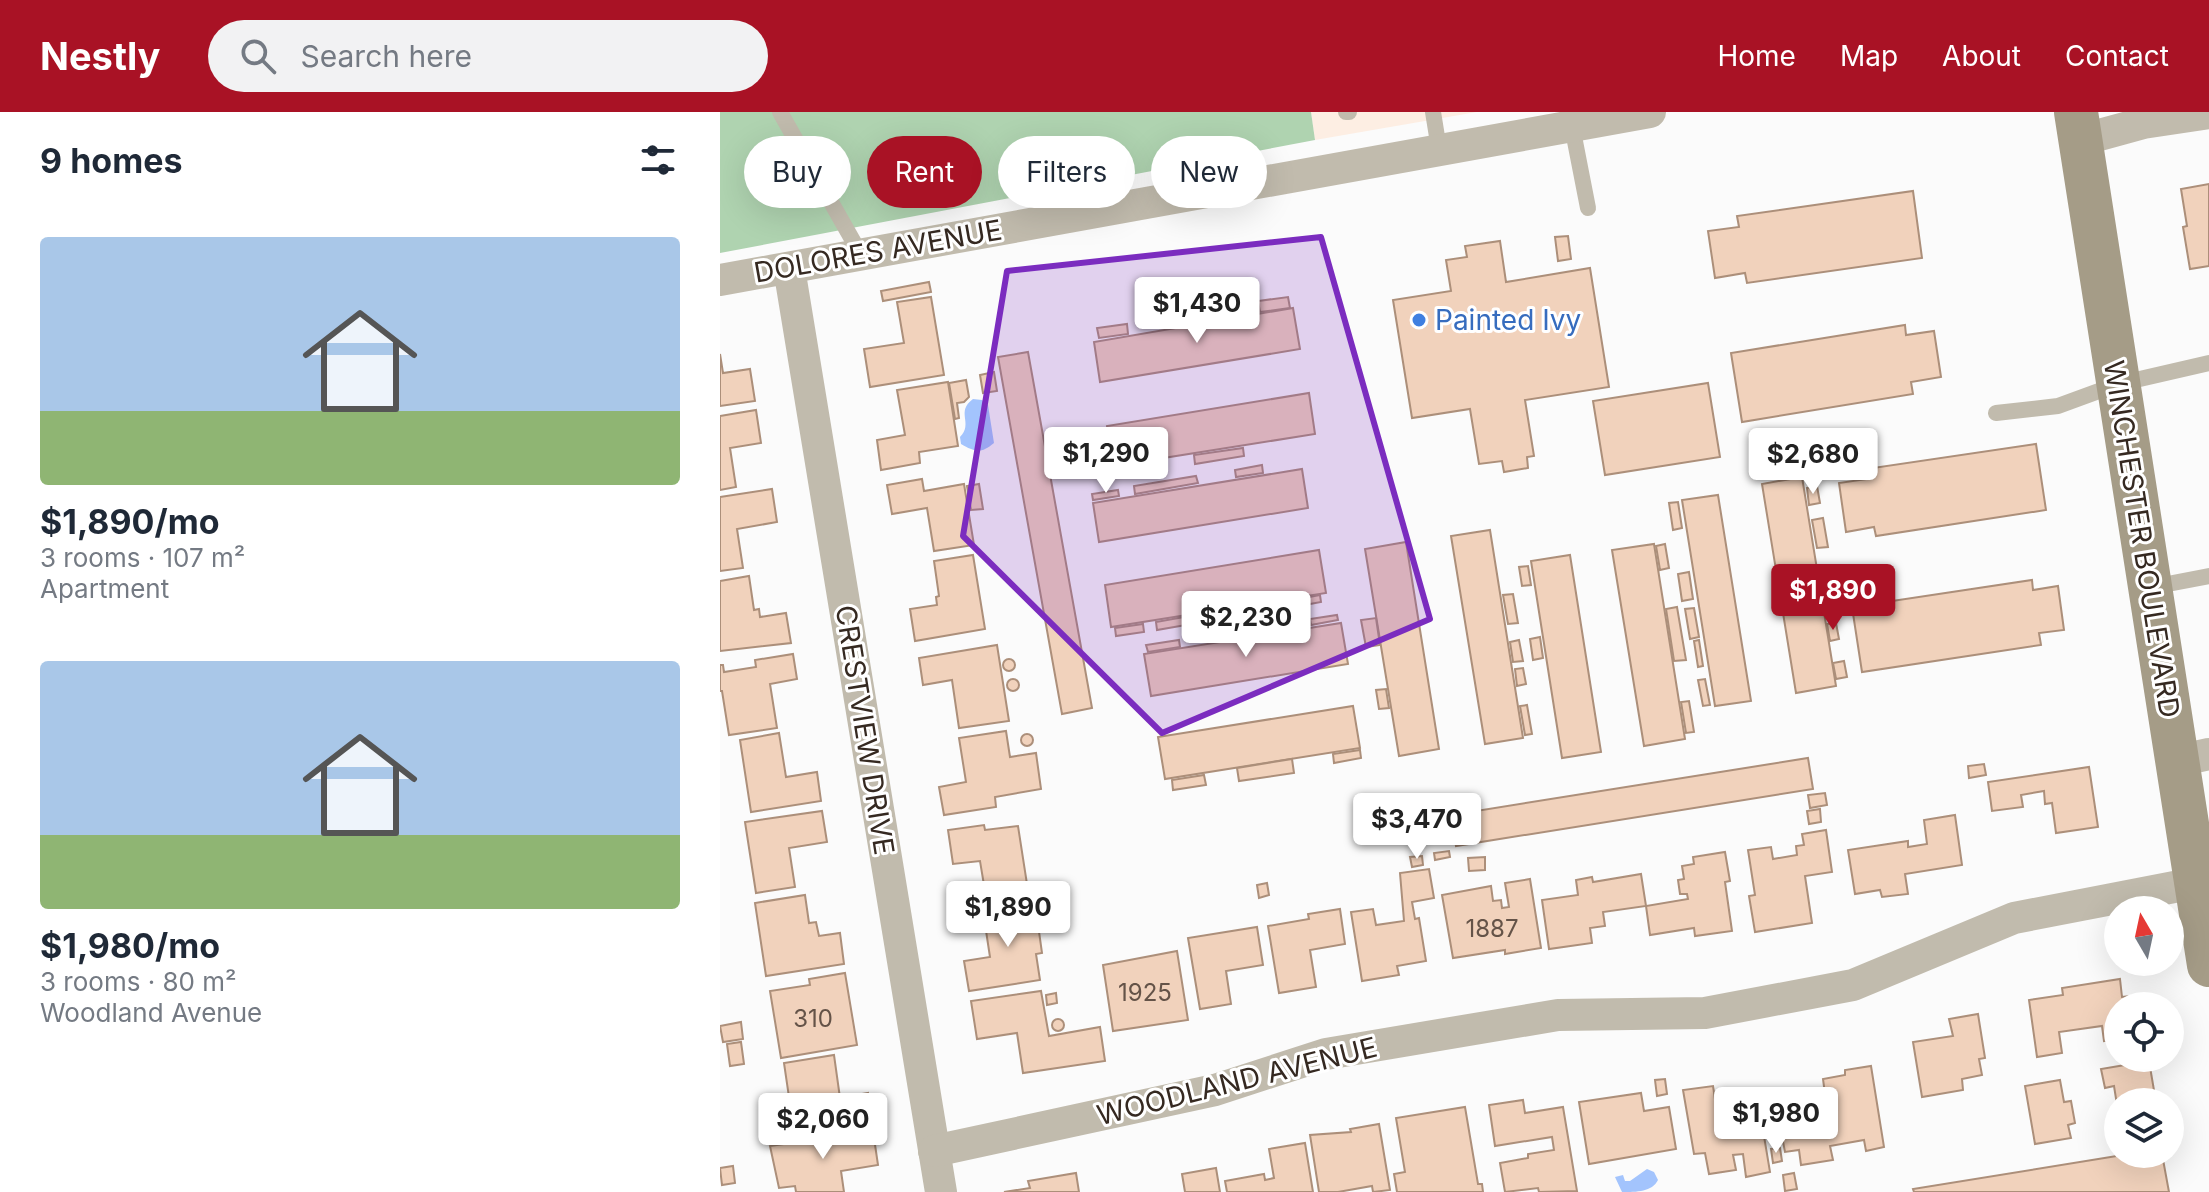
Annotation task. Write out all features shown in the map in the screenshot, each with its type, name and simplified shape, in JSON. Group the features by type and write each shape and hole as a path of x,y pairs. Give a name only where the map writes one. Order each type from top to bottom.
{"main road":[{"name":"WINCHESTER BOULEVARD","path":"2078,126 2150,587 2193,758 2195,883 2209,965"}],"street":[{"name":"DOLORES AVENUE","path":"720,280 1650,112"},
{"path":"2078,126 2143,123 2209,113"},
{"name":"CRESTVIEW DRIVE","path":"789,268 941,1192"},
{"name":"WOODLAND AVENUE","path":"934,1151 1215,1090 1326,1054 1558,1015 1705,1013 1853,985 2014,918 2195,883"}],"lane":[{"path":"780,112 861,255"},
{"path":"1433,112 1439,149"},
{"path":"1572,126 1588,208"},
{"path":"1996,413 2058,406 2118,384 2209,363"},
{"path":"2150,587 2209,576"}],"highlighted area":[{"path":"1321,237 1430,619 1162,733 963,536 1007,271"}],"shaded area":[{"path":"1311,112 1477,112 1315,140"}],"green space":[{"path":"720,112 1311,112 1315,140 1267,149 1267,136 1151,136 1151,171 1135,174 1135,136 998,136 998,200 982,203 982,136 867,136 867,208 957,208 720,253"}],"water":[{"path":"973,399 982,400 988,405 994,443 982,450 961,444 965,408"},
{"path":"1647,1169 1654,1172 1658,1180 1652,1187 1622,1192 1615,1177 1623,1175 1625,1181 1630,1181"}],"building":[{"path":"2209,184 2209,266 2190,269 2181,189"},
{"path":"1913,191 1922,258 1747,283 1745,273 1715,278 1708,231 1739,227 1737,216"},
{"path":"1568,236 1571,259 1558,261 1555,237"},
{"path":"1500,241 1506,282 1590,268 1609,387 1525,400 1534,456 1527,457 1528,468 1504,472 1502,461 1479,464 1470,409 1412,418 1393,300 1451,291 1446,260 1467,257 1465,246"},
{"path":"929,282 931,292 883,301 881,291"},
{"path":"931,297 944,375 870,387 864,349 904,343 897,302"},
{"path":"1288,297 1290,308 1260,312 1258,301"},
{"path":"1221,303 1223,318 1163,327 1160,312"},
{"path":"1293,308 1300,349 1100,382 1094,342"},
{"path":"1127,324 1128,334 1099,338 1097,328"},
{"path":"1905,325 1906,335 1934,331 1941,377 1911,382 1913,394 1742,422 1731,353"},
{"path":"1028,352 1092,708 1062,714 998,357"},
{"path":"720,354 723,373 750,369 755,401 720,406"},
{"path":"994,372 997,391 983,393 980,375"},
{"path":"966,380 969,397 957,403 959,418 955,419 949,383"},
{"path":"948,382 958,446 919,452 920,463 881,470 877,440 905,435 897,390"},
{"path":"1708,383 1720,457 1605,475 1593,401"},
{"path":"1309,393 1315,434 1113,466 1107,426"},
{"path":"756,410 761,443 730,448 736,487 720,490 720,416"},
{"path":"2036,444 2046,510 1876,536 1874,527 1846,532 1839,483 1867,479 1866,469"},
{"path":"1243,448 1244,456 1195,464 1194,455"},
{"path":"1144,463 1145,470 1116,475 1115,468"},
{"path":"1262,465 1263,473 1236,477 1235,470"},
{"path":"1302,469 1308,508 1099,542 1093,503"},
{"path":"1196,476 1198,483 1135,494 1134,486"},
{"path":"1802,477 1836,686 1796,693 1762,484"},
{"path":"922,479 924,491 964,484 974,545 934,551 927,508 892,514 887,485"},
{"path":"979,484 983,509 971,510 967,486"},
{"path":"1817,486 1820,503 1809,505 1807,488"},
{"path":"772,489 777,522 737,529 743,568 720,571 720,497"},
{"path":"1118,490 1119,496 1093,500 1092,494"},
{"path":"1718,495 1751,701 1715,706 1682,500"},
{"path":"1678,502 1682,528 1673,530 1669,503"},
{"path":"1823,518 1828,547 1817,548 1812,520"},
{"path":"1490,530 1523,738 1485,744 1451,536"},
{"path":"1406,542 1439,749 1399,756 1365,549"},
{"path":"1654,544 1685,739 1644,746 1612,550"},
{"path":"1665,544 1669,568 1660,570 1656,546"},
{"path":"1319,550 1326,593 1111,627 1105,585"},
{"path":"973,555 985,629 915,641 910,609 937,605 936,597 939,596 934,561"},
{"path":"1570,555 1601,752 1562,758 1531,561"},
{"path":"1528,566 1531,585 1522,586 1519,567"},
{"path":"1689,572 1693,599 1682,601 1678,574"},
{"path":"749,576 754,610 759,609 760,617 786,613 791,643 720,651 720,581"},
{"path":"2032,580 2033,590 2058,586 2064,630 2039,633 2041,645 1862,672 1852,607"},
{"path":"1837,592 1839,607 1826,609 1823,594"},
{"path":"1513,594 1518,623 1508,624 1503,595"},
{"path":"1320,595 1321,602 1294,607 1293,600"},
{"path":"1273,603 1274,610 1253,613 1251,606"},
{"path":"1677,607 1686,660 1674,661 1666,609"},
{"path":"1694,608 1699,637 1690,639 1685,609"},
{"path":"1337,615 1338,620 1311,625 1310,619"},
{"path":"1184,617 1186,625 1157,630 1156,622"},
{"path":"1376,618 1380,645 1366,647 1361,620"},
{"path":"1269,623 1271,631 1223,639 1222,630"},
{"path":"1341,623 1348,664 1151,696 1144,654"},
{"path":"1836,623 1839,639 1830,641 1827,624"},
{"path":"1143,624 1144,632 1116,636 1115,628"},
{"path":"1540,637 1543,658 1533,660 1530,639"},
{"path":"1179,640 1180,647 1148,652 1146,645"},
{"path":"1519,640 1523,661 1513,662 1510,642"},
{"path":"1699,640 1703,666 1698,667 1694,641"},
{"path":"997,645 1009,721 959,728 952,680 923,685 919,658"},
{"path":"793,654 797,679 770,684 777,728 729,735 720,691 720,665 723,665 724,672 756,667 755,660"},
{"path":"1009,659 1015,665 1009,671 1003,665"},
{"path":"1844,661 1847,677 1836,679 1833,663"},
{"path":"1523,668 1526,684 1517,686 1515,669"},
{"path":"1013,679 1019,685 1013,691 1007,685"},
{"path":"1705,679 1710,705 1703,706 1698,680"},
{"path":"1386,689 1389,708 1379,709 1376,690"},
{"path":"1689,701 1694,732 1686,733 1681,702"},
{"path":"1527,705 1532,734 1525,735 1520,706"},
{"path":"1353,706 1360,748 1165,779 1158,737"},
{"path":"1006,731 1010,757 1036,753 1041,789 995,797 996,807 944,815 939,787 966,782 959,738"},
{"path":"779,733 786,777 817,772 821,801 751,812 740,740"},
{"path":"1027,734 1033,740 1027,746 1021,740"},
{"path":"1360,750 1361,758 1334,763 1333,754"},
{"path":"1808,758 1813,789 1456,846 1451,815"},
{"path":"1292,759 1294,773 1239,781 1237,768"},
{"path":"1984,764 1986,775 1969,778 1968,766"},
{"path":"2089,767 2098,827 2056,833 2052,803 2045,804 2044,791 2021,795 2023,807 1992,811 1988,782"},
{"path":"1204,775 1206,785 1173,790 1172,780"},
{"path":"1825,793 1827,805 1810,808 1808,795"},
{"path":"1820,809 1821,822 1809,824 1807,811"},
{"path":"822,811 827,842 789,848 795,887 756,893 745,822"},
{"path":"1955,815 1962,865 1905,874 1908,894 1882,897 1880,890 1855,894 1848,850 1908,841 1908,847 1927,844 1924,820"},
{"path":"1436,820 1439,842 1411,846 1408,824"},
{"path":"984,825 985,830 1018,826 1029,897 987,903 980,861 953,864 948,830"},
{"path":"1826,830 1832,872 1805,876 1812,923 1755,932 1749,896 1755,895 1748,850 1771,847 1773,859 1797,855 1796,846 1804,845 1802,834"},
{"path":"1449,851 1450,857 1435,860 1434,853"},
{"path":"1725,852 1730,881 1725,882 1732,931 1695,936 1694,928 1650,935 1646,906 1688,899 1687,894 1680,894 1678,880 1684,879 1682,866 1694,864 1693,857"},
{"path":"1422,856 1423,865 1412,867 1410,857"},
{"path":"1485,857 1485,870 1469,871 1468,858"},
{"path":"1429,869 1434,898 1412,902 1415,919 1419,918 1426,961 1397,966 1399,975 1362,981 1351,912 1373,909 1376,925 1404,921 1400,873"},
{"path":"1641,874 1646,906 1603,912 1605,926 1590,928 1592,943 1549,949 1542,900 1578,895 1576,880 1592,877 1593,882"},
{"path":"1530,879 1541,948 1453,958 1442,895 1491,886 1493,901 1501,900 1502,908 1509,907 1505,883"},
{"path":"1267,883 1269,895 1259,898 1257,885"},
{"path":"805,895 809,923 816,922 819,936 840,933 844,964 766,976 755,903"},
{"path":"1035,903 1042,953 1036,954 1040,980 969,991 964,961 990,957 983,911"},
{"path":"1340,909 1345,944 1310,950 1316,987 1279,993 1268,926 1309,919 1308,914"},
{"path":"1257,927 1263,965 1226,971 1231,1004 1200,1009 1188,938"},
{"path":"1177,951 1188,1020 1113,1031 1103,965"},
{"path":"845,973 857,1045 781,1058 770,991 810,985 809,979"},
{"path":"2120,979 2121,992 2104,992 2104,1041 2102,1026 2059,1032 2062,1053 2037,1057 2029,1000 2063,995 2062,988"},
{"path":"1041,991 1049,1036 1100,1027 1105,1061 1023,1073 1017,1033 977,1039 971,1001"},
{"path":"1056,993 1057,1003 1047,1005 1046,995"},
{"path":"1978,1014 1985,1058 1979,1059 1982,1075 1962,1079 1963,1090 1922,1097 1913,1042 1953,1036 1949,1019"},
{"path":"1058,1019 1064,1025 1058,1031 1052,1025"},
{"path":"741,1022 743,1039 723,1042 720,1026"},
{"path":"741,1042 744,1064 730,1066 727,1044"},
{"path":"834,1055 840,1098 868,1093 873,1123 836,1129 835,1121 794,1128 793,1123 783,1124 779,1098 789,1097 784,1063"},
{"path":"1871,1066 1884,1147 1866,1151 1864,1140 1830,1146 1833,1160 1801,1165 1799,1150 1785,1152 1780,1126 1796,1123 1795,1117 1837,1110 1836,1101 1826,1102 1823,1079 1845,1075 1845,1070"},
{"path":"2104,1068 2104,1072 2151,1072 2154,1088 2105,1088 2101,1069"},
{"path":"1665,1079 1667,1094 1657,1096 1655,1080"},
{"path":"2060,1080 2064,1102 2071,1101 2075,1123 2068,1125 2071,1138 2035,1144 2025,1086"},
{"path":"1713,1086 1717,1112 1735,1109 1736,1115 1760,1112 1770,1172 1746,1177 1743,1154 1733,1155 1736,1170 1709,1174 1705,1153 1694,1154 1683,1090"},
{"path":"1641,1093 1644,1111 1669,1107 1676,1149 1589,1164 1579,1102"},
{"path":"1523,1100 1525,1113 1563,1107 1577,1191 1539,1192 1538,1188 1505,1192 1500,1163 1554,1150 1552,1137 1495,1146 1489,1105"},
{"path":"1465,1107 1478,1184 1482,1184 1483,1192 1397,1192 1394,1174 1405,1172 1396,1118"},
{"path":"1379,1124 1390,1190 1373,1192 1372,1186 1319,1192 1310,1135 1351,1132 1350,1129"},
{"path":"873,1131 878,1165 841,1171 844,1192 796,1192 795,1186 779,1188 770,1146"},
{"path":"1305,1143 1313,1192 1227,1192 1225,1181 1264,1174 1265,1180 1274,1178 1269,1149"},
{"path":"1780,1148 1782,1161 1773,1163 1771,1149"},
{"path":"2104,1158 2104,1168 2165,1168 2169,1192 1914,1192 1913,1189"},
{"path":"733,1166 735,1183 722,1185 720,1168"},
{"path":"1216,1168 1220,1192 1185,1192 1182,1174"},
{"path":"1076,1173 1079,1192 1004,1192 1030,1188 1028,1181"},
{"path":"1794,1173 1797,1189 1785,1191 1783,1175"}],"place":[{"name":"Painted Ivy","path":"1419,320"}]}
